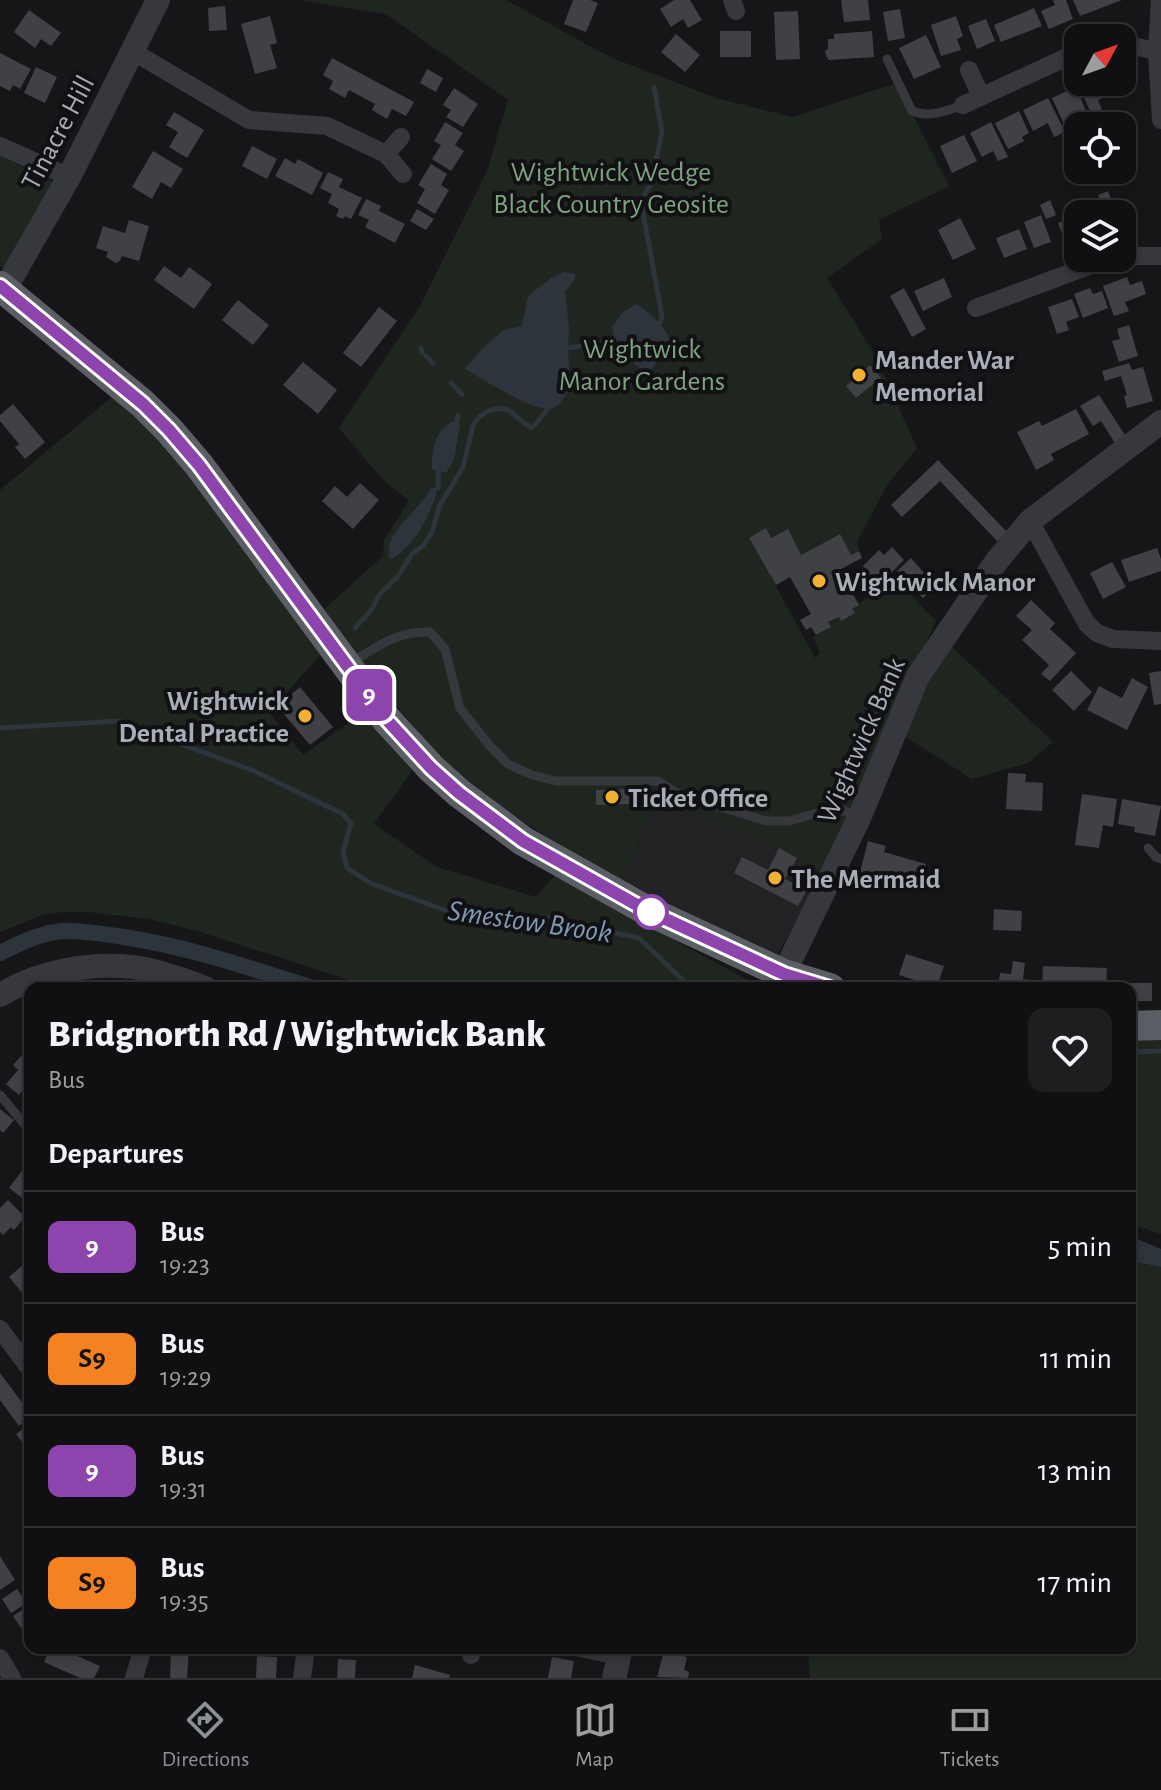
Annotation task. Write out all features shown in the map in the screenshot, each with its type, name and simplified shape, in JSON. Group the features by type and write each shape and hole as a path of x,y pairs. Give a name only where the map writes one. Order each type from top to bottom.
{"highway":[{"path":"2,288 132,394 169,430 199,465 387,720 459,793 523,841 781,981"},
{"path":"1136,1026 1161,1025"}],"street":[{"name":"Tinacre Hill","path":"2,288 69,177 158,0"},
{"path":"1160,0 1157,51 1161,120"},
{"path":"1136,47 1157,51"},
{"path":"132,51 249,120 327,126 386,154 403,174"},
{"path":"963,105 1064,58"},
{"path":"969,70 981,96"},
{"path":"386,154 401,137"},
{"path":"0,146 69,177"},
{"path":"976,308 1099,262 1136,256 1161,256"},
{"name":"Wightwick Bank","path":"781,981 860,816 918,676 996,562 1030,521 1161,422"},
{"path":"1030,521 1087,624 1097,633 1113,639 1161,641"},
{"path":"31,982 67,969 96,967 133,967 184,982"},
{"path":"0,995 24,984"},
{"path":"0,1329 24,1361"},
{"path":"134,1678 141,1654"},
{"path":"302,1678 305,1654"},
{"path":"598,1654 618,1661"},
{"path":"0,1658 12,1678"}],"lane":[{"path":"887,59 912,111 938,113 963,105"},
{"path":"347,666 394,638 412,632 430,632 445,649 460,708 508,764 532,775 556,781 658,781 679,794 766,821 789,821 828,810 842,810 860,816"},
{"path":"1148,848 1161,859"},
{"path":"0,1095 24,1124"}],"shaded area":[{"path":"564,272 575,274 575,279 565,292 570,388 558,405 546,409 536,406 465,369 504,330 522,326 528,296"},
{"path":"636,304 656,320 671,342 648,375 616,349 612,327 622,313"},
{"path":"457,420 460,424 454,460 446,473 433,470 436,439 444,428"},
{"path":"431,488 438,488 421,528 408,546 392,559 389,548 392,538"},
{"path":"673,801 712,821 771,844 823,872 778,954 622,885 648,818 658,806"},
{"path":"1136,1239 1161,1249 1161,1267 1136,1262"}],"green space":[{"name":"Wightwick Manor Gardens","path":"298,0 506,0 610,57 716,98 792,117 897,83 949,186 879,220 882,239 827,278 875,355 917,448 886,487 857,541 859,551 851,555 839,534 801,555 787,529 771,538 766,529 750,538 815,658 820,653 813,637 830,628 828,622 839,617 841,621 854,613 852,609 894,577 936,621 823,872 771,844 712,821 673,801 658,806 648,818 622,885 502,808 440,757 377,683 324,609 383,556 384,540 409,501 383,480 339,428 420,306 487,171 508,100 386,14"},
{"path":"0,156 58,184 10,268 0,267"},
{"path":"112,397 146,423 238,533 324,651 269,712 303,755 367,710 412,771 374,824 437,867 536,897 555,875 751,982 355,982 201,932 149,919 63,912 43,915 0,932 0,490"},
{"path":"951,646 1053,742 1028,763 972,779 901,734 925,681"},
{"path":"1161,1036 1161,1234 1136,1226 1136,1037"},
{"path":"1136,1262 1161,1267 1161,1678 810,1678 808,1654 1136,1654"}],"building":[{"path":"573,0 598,3 586,32 564,24"},
{"path":"674,0 690,0 702,20 688,28 683,19 671,27 660,9"},
{"path":"841,0 868,0 870,20 844,22"},
{"path":"1053,0 1066,0 1073,19 1049,29 1041,11 1055,5"},
{"path":"1073,0 1122,0 1080,16"},
{"path":"225,6 227,30 209,31 208,8"},
{"path":"1034,8 1042,26 1001,42 994,25"},
{"path":"900,9 905,38 888,41 883,12"},
{"path":"29,10 61,33 51,46 41,39 35,48 14,32"},
{"path":"798,11 800,59 776,60 774,12"},
{"path":"270,16 277,43 270,45 277,68 255,74 241,24"},
{"path":"956,16 963,36 957,39 961,50 941,56 931,25"},
{"path":"986,19 995,41 977,49 968,26"},
{"path":"720,31 751,31 751,57 720,57"},
{"path":"872,31 874,57 829,60 826,56 828,39 834,39 834,34"},
{"path":"676,34 700,55 685,72 661,52"},
{"path":"926,35 941,67 914,79 899,48"},
{"path":"0,53 31,69 20,89 13,85 10,91 0,86"},
{"path":"332,58 414,102 406,116 392,109 387,119 372,110 375,104 349,90 345,98 329,89 333,81 323,75"},
{"path":"36,67 57,77 45,103 24,93"},
{"path":"427,69 443,78 436,92 420,83"},
{"path":"454,88 478,104 463,127 446,117 451,110 443,105"},
{"path":"1064,92 1064,96 1080,96 1086,111 1064,112 1063,122 1052,98"},
{"path":"1083,96 1107,96 1098,100 1103,112 1090,112"},
{"path":"1048,98 1064,132 1054,137 1048,123 1033,131 1023,110"},
{"path":"1019,111 1029,133 1022,137 1024,141 1008,149 995,123"},
{"path":"174,112 204,130 187,158 169,147 178,132 166,125"},
{"path":"445,122 463,133 455,145 464,151 451,171 432,159 441,145 434,141"},
{"path":"991,122 1008,157 998,161 993,151 982,157 970,133"},
{"path":"964,135 977,161 952,173 940,146"},
{"path":"252,146 277,159 267,179 242,166"},
{"path":"153,151 183,169 171,188 161,182 152,199 132,187"},
{"path":"285,158 295,164 298,159 323,173 312,195 275,176"},
{"path":"431,164 447,174 441,185 449,190 435,214 417,203 425,189 418,185"},
{"path":"328,172 343,179 339,187 362,198 351,219 336,216 339,209 328,203 332,194 320,188"},
{"path":"1108,191 1111,200 1100,200 1098,195"},
{"path":"366,199 381,206 379,211 405,224 395,243 365,227 369,220 358,215"},
{"path":"1050,200 1056,215 1046,219 1040,205"},
{"path":"417,209 434,219 426,230 410,221"},
{"path":"1041,215 1051,242 1034,248 1024,222"},
{"path":"960,218 976,249 953,260 938,230"},
{"path":"129,220 149,226 139,261 122,256 116,263 106,257 108,252 96,248 103,226 125,233"},
{"path":"1064,221 1064,240 1058,223"},
{"path":"1019,229 1027,249 1004,258 996,238"},
{"path":"164,266 181,278 189,267 212,284 194,309 154,280"},
{"path":"1127,277 1130,285 1142,281 1146,294 1125,302 1129,311 1114,316 1103,286"},
{"path":"944,278 952,297 923,311 914,291"},
{"path":"904,288 926,329 912,337 890,296"},
{"path":"1090,288 1093,294 1102,291 1108,308 1083,318 1074,294"},
{"path":"1072,299 1079,317 1066,322 1069,330 1057,334 1048,307"},
{"path":"238,300 269,325 253,345 222,320"},
{"path":"379,307 397,321 361,367 343,353"},
{"path":"1129,325 1138,356 1119,362 1112,341 1120,339 1117,329"},
{"path":"303,362 337,390 318,414 283,385"},
{"path":"1129,363 1132,370 1143,367 1153,401 1127,408 1121,376 1105,381 1102,371"},
{"path":"870,365 881,378 856,398 846,386"},
{"path":"1099,395 1127,438 1116,445 1101,421 1093,426 1080,406"},
{"path":"13,404 45,442 25,459 15,447 19,444 0,421 0,415"},
{"path":"1076,409 1089,434 1051,454 1054,460 1036,470 1017,432 1039,421 1042,426"},
{"path":"938,460 1007,532 997,541 940,481 902,517 891,505"},
{"path":"360,483 379,500 353,529 322,501 335,486 347,497"},
{"name":"Wightwick Manor","path":"766,528 771,538 788,529 801,555 840,534 851,555 859,551 862,558 839,570 859,605 852,609 855,613 841,621 839,617 828,622 831,627 816,635 811,627 806,630 800,620 811,614 790,577 776,585 749,538"},
{"path":"892,547 904,560 874,590 863,579 869,573 863,566 879,550 884,555"},
{"path":"1157,548 1161,571 1129,582 1121,560"},
{"path":"911,558 925,574 930,569 941,581 923,598 897,571"},
{"path":"1112,562 1126,587 1103,599 1090,573"},
{"path":"1031,600 1055,623 1050,629 1076,653 1050,681 1041,674 1049,665 1022,640 1032,630 1016,616"},
{"path":"1071,671 1092,692 1074,711 1052,690"},
{"path":"1161,671 1161,704 1154,705 1149,673"},
{"path":"1132,678 1148,687 1127,730 1087,710 1099,686 1122,698"},
{"name":"Wightwick Dental Practice","path":"300,687 333,727 310,745 277,706"},
{"path":"1008,773 1026,774 1025,782 1043,783 1042,811 1006,809"},
{"name":"Ticket Office","path":"629,789 629,804 596,805 596,790"},
{"path":"1082,794 1117,799 1113,827 1103,825 1099,848 1075,845"},
{"path":"1122,799 1161,806 1155,836 1134,832 1135,827 1118,824"},
{"path":"868,841 886,846 884,852 926,864 919,892 859,876"},
{"path":"779,848 797,858 785,879 807,890 798,906 734,873 742,857 768,870"},
{"path":"994,909 1022,911 1021,931 993,930"},
{"path":"906,954 944,966 939,982 921,982 899,975"},
{"path":"1013,961 1025,963 1023,979 1036,982 999,982 1000,973 1011,974"},
{"path":"1043,966 1107,968 1106,982 1042,982"},
{"path":"1136,983 1152,983 1152,1001 1136,1001"},
{"path":"21,1056 24,1058 24,1089 19,1095 6,1084 18,1070 13,1065"},
{"path":"0,1109 14,1120 3,1133 0,1130"},
{"path":"24,1168 24,1196 22,1198 9,1188"},
{"path":"8,1200 24,1216 14,1230 11,1227 3,1235 0,1232 0,1208"},
{"path":"24,1264 24,1295 9,1277"},
{"path":"0,1373 24,1405 24,1422 19,1426 0,1400"},
{"path":"24,1428 24,1445 16,1434"},
{"path":"0,1556 15,1580 0,1590"},
{"path":"17,1589 24,1599 24,1605 11,1613 2,1599"},
{"path":"24,1609 24,1628 22,1629 13,1616"},
{"path":"47,1654 73,1654 100,1666 94,1678 80,1678 44,1662"},
{"path":"171,1654 189,1654 187,1678 170,1678"},
{"path":"663,1654 687,1657 684,1670 689,1672 688,1678 657,1677"},
{"path":"257,1656 277,1657 276,1678 256,1678"},
{"path":"552,1657 574,1661 571,1678 548,1678"},
{"path":"338,1659 356,1660 355,1678 337,1678"},
{"path":"415,1665 450,1675 449,1678 412,1678"}],"waterway":[{"path":"654,87 662,132 651,184 642,207 662,316 660,323"},
{"path":"568,348 614,341"},
{"path":"421,348 422,353"},
{"path":"426,356 433,363"},
{"path":"451,383 462,394"},
{"path":"355,628 432,532 439,507 463,467 473,425 479,417 500,408 508,410 531,428 547,410"},
{"path":"457,420 458,415"},
{"path":"438,471 438,488"},
{"name":"Smestow Brook","path":"0,728 119,721 254,771 343,814 351,823 343,852 347,868 372,884 459,915 544,917 639,938 685,982"},
{"path":"0,953 46,934 94,932 196,952 294,982"},
{"name":"Smestow Brook","path":"1136,1052 1161,1051"}],"bus line":[{"name":"9","path":"0,286 121,385 169,430 199,465 387,720 459,793 523,841 644,909 784,974 810,982"}],"place":[{"name":"Mander War Memorial","path":"859,375"},
{"name":"Wightwick Manor","path":"819,581"},
{"name":"Wightwick Dental Practice","path":"305,716"},
{"name":"Ticket Office","path":"612,797"},
{"name":"The Mermaid","path":"775,878"}],"park label":[{"name":"Wightwick Wedge Black Country Geosite","path":"611,187"}]}
